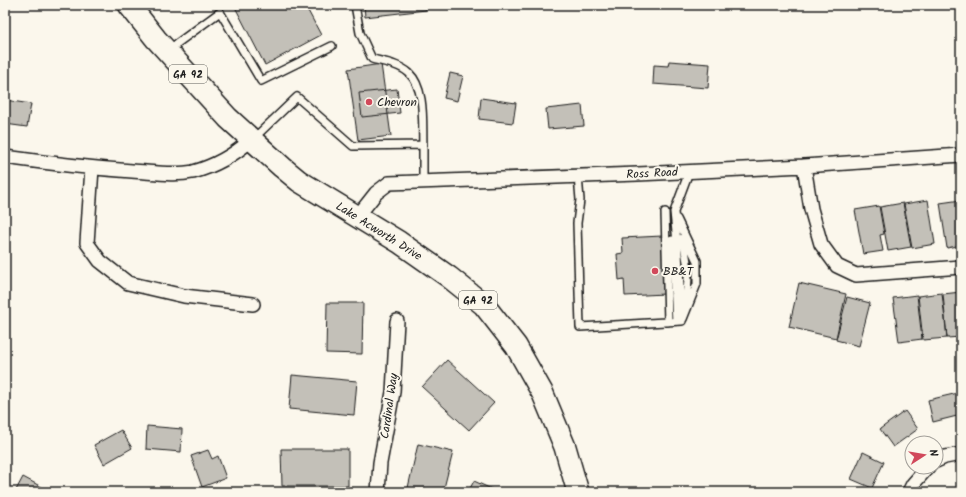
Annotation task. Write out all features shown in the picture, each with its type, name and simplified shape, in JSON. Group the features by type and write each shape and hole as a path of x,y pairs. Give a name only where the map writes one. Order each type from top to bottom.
{"main road":[{"name":"Lake Acworth Drive","path":"129,5 167,51 251,140 299,181 399,242 449,277 484,305 512,340 543,394 565,447 578,492"}],"street":[{"path":"5,157 92,168 173,174 192,172 209,167 236,153 251,140"},
{"name":"Ross Road","path":"357,217 376,193 389,183 689,172 961,155"},
{"path":"804,166 811,209 821,244 837,266 856,275 961,267"},
{"path":"92,168 87,243 100,262 128,283 184,296 253,304"},
{"name":"Cardinal Way","path":"378,492 380,463 393,392 397,320"},
{"path":"944,457 961,454"},
{"path":"909,492 913,484 921,475"}],"lane":[{"path":"355,5 360,33 372,59 397,66 410,74 419,89 423,145 423,181"},
{"path":"167,51 220,12 261,81 332,46"},
{"path":"251,140 297,97 353,146 423,145"},
{"path":"668,322 669,212 689,172"},
{"path":"578,176 580,200 577,223 580,327 679,321"},
{"path":"669,212 678,253 679,321"},
{"path":"669,212 697,261 697,284 679,321"}],"building":[{"path":"234,5 305,5 321,35 265,65"},
{"path":"364,5 426,5 426,10 365,17"},
{"path":"669,61 710,64 708,88 653,84 654,65 668,66"},
{"name":"Chevron","path":"381,64 391,136 358,140 348,69"},
{"path":"450,73 463,76 457,101 444,98"},
{"path":"397,89 400,113 362,117 359,93"},
{"path":"481,98 516,103 513,123 479,119"},
{"path":"5,100 31,104 27,127 5,124"},
{"path":"582,105 584,126 548,129 546,109"},
{"path":"928,200 935,244 912,248 904,204"},
{"path":"961,200 961,245 947,248 940,203"},
{"path":"903,203 911,247 888,251 880,207"},
{"path":"879,206 884,234 880,235 883,251 863,254 855,210"},
{"name":"BB&T","path":"662,236 663,254 691,252 692,277 665,279 665,294 625,296 624,279 619,280 617,254 623,253 622,238"},
{"path":"799,283 846,294 836,338 789,327"},
{"path":"961,292 961,337 947,338 943,294"},
{"path":"942,293 947,338 923,340 918,296"},
{"path":"917,295 922,339 899,342 893,298"},
{"path":"847,297 870,303 859,346 836,340"},
{"path":"327,303 363,303 362,354 326,353"},
{"path":"447,360 494,403 469,430 422,387"},
{"path":"292,375 357,381 354,415 289,409"},
{"path":"958,393 961,415 933,422 928,400"},
{"path":"905,411 918,429 910,435 904,435 904,439 893,447 880,429"},
{"path":"147,426 182,429 181,452 146,449"},
{"path":"121,430 132,448 104,464 94,445"},
{"path":"418,444 453,452 443,492 407,492"},
{"path":"281,449 348,449 348,486 282,486"},
{"path":"208,450 212,459 218,456 226,478 202,487 191,456"},
{"path":"863,452 884,462 872,488 851,479"},
{"path":"23,477 51,492 15,492"},
{"path":"474,481 498,492 468,492"}],"place":[{"name":"Chevron","path":"369,102"},
{"name":"BB&T","path":"655,271"}]}
